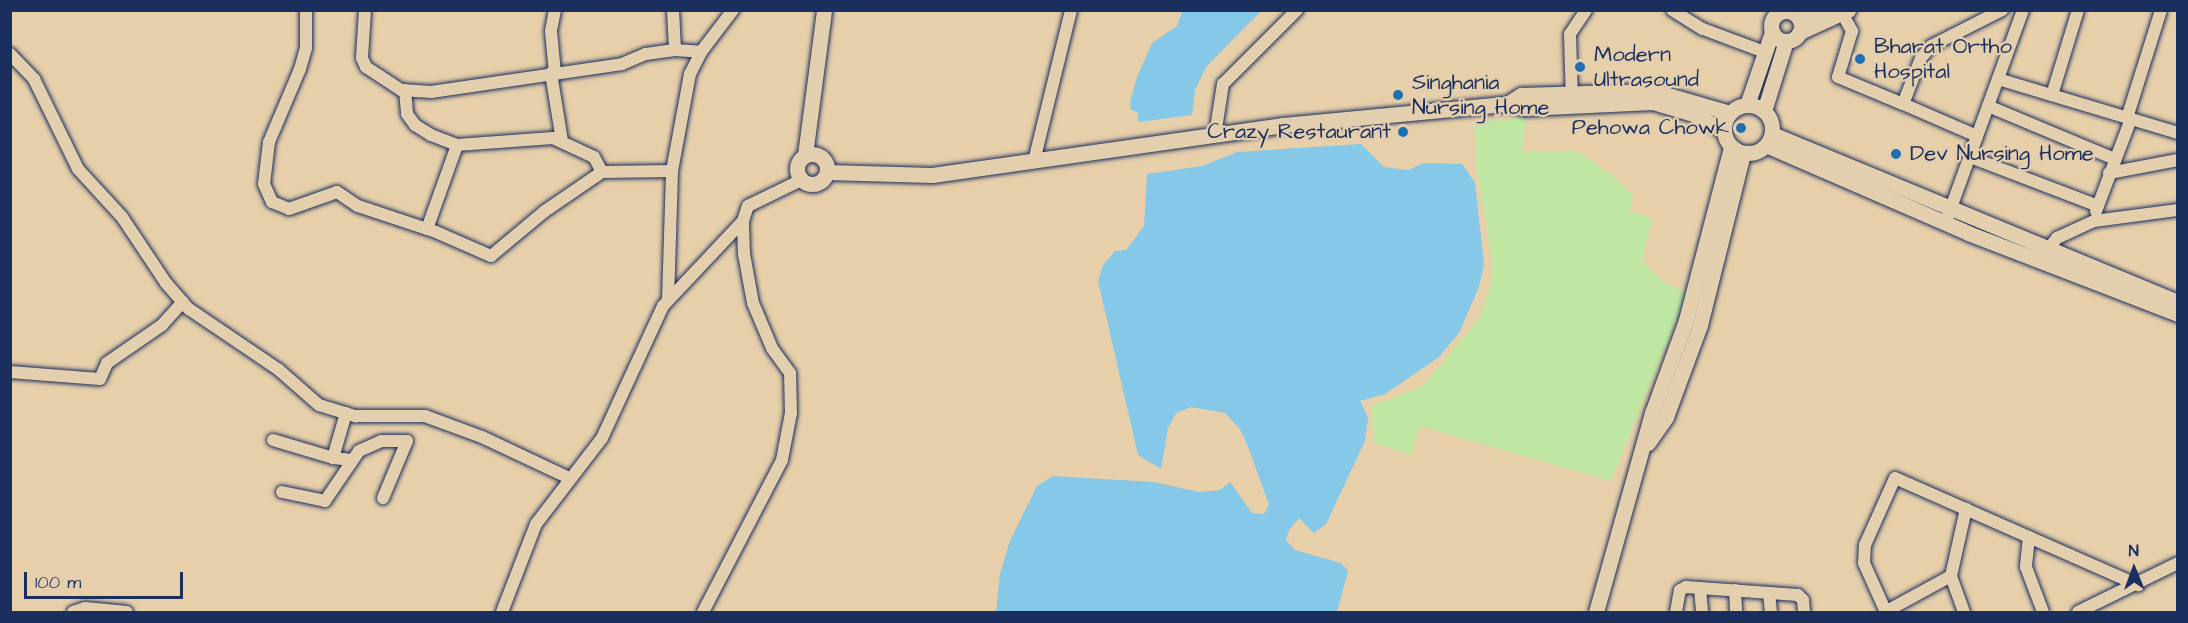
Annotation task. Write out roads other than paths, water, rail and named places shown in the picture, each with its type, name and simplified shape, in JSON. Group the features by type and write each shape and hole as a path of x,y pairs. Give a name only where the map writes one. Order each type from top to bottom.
{"main road":[{"path":"824,10 805,155 796,169 801,180 819,183 827,172"},
{"path":"1764,111 1786,41 1799,19 1822,10"},
{"path":"1747,105 1772,32 1771,21 1780,11 1799,19 1845,12"},
{"path":"1772,32 1786,41"},
{"path":"827,172 932,175 1215,135 1507,104 1521,95 1572,98 1653,102 1693,114 1723,130 1737,150 1752,153 1769,140 1772,124 1764,111 1747,105 1730,113 1654,91 1572,98"},
{"path":"1723,130 1730,113"},
{"path":"1769,140 2178,314"},
{"path":"1596,612 1644,449 1666,417 1737,150"},
{"path":"805,155 823,158 827,172"},
{"path":"1948,217 2047,250 2178,302"}],"street":[{"path":"306,10 306,48 300,69 269,142 264,184 272,202 289,209 336,192 358,206 427,229 491,256 545,211 602,172 672,171"},
{"path":"365,10 362,58 366,67 405,90 431,92 622,64 645,54 675,50 701,52"},
{"path":"555,10 551,31 553,73 562,141"},
{"path":"673,10 675,50"},
{"path":"668,300 672,171 690,74 701,52 732,10"},
{"path":"1034,161 1071,10"},
{"path":"1215,135 1223,84 1297,10"},
{"path":"1572,98 1570,34 1586,10"},
{"path":"1672,10 1703,29 1765,52"},
{"path":"1903,104 1921,58 1931,46 2002,10"},
{"path":"1948,217 2023,10"},
{"path":"2052,95 2078,10"},
{"path":"2094,221 2129,118 2161,10"},
{"path":"1845,12 1852,31 1838,77 1977,136"},
{"path":"10,54 34,79 78,169 122,217 183,302 279,370 319,405 346,413 425,416 483,437 568,478"},
{"path":"1998,79 2178,133"},
{"path":"405,90 407,114 415,125 457,145 553,138 594,157 602,172"},
{"path":"1988,106 2115,159"},
{"path":"427,229 457,145"},
{"path":"1970,157 2098,206"},
{"path":"2109,173 2178,160"},
{"path":"703,612 782,460 791,413 790,373 771,348 753,303 744,254 743,221 748,206 801,180"},
{"path":"2047,250 2057,238 2094,221 2178,210"},
{"path":"502,612 536,524 568,478 602,438 668,300 743,221"},
{"path":"10,372 100,379 107,363 162,325 183,302"},
{"path":"333,458 346,413"},
{"path":"273,440 333,458 352,460"},
{"path":"282,492 325,501 359,451 381,441 407,441 383,498"},
{"path":"1951,576 1886,612 1864,563 1865,545 1893,479 2138,585"},
{"path":"1964,612 1951,576 1966,509"},
{"path":"2029,537 2026,567 2043,612"},
{"path":"2078,612 2138,585 2177,564 2178,578"},
{"path":"1676,612 1681,588 1801,596 1804,612"},
{"path":"1700,588 1702,612"},
{"path":"1735,590 1736,612"},
{"path":"1769,593 1771,612"},
{"path":"73,612 85,608 127,612"}],"water":[{"path":"1182,11 1261,11 1206,67 1195,90 1192,115 1138,122 1138,112 1131,110 1130,102 1137,77 1152,43 1177,26"},
{"path":"1361,144 1384,167 1408,170 1424,163 1462,164 1475,183 1484,264 1479,287 1459,333 1439,357 1385,394 1360,401 1368,417 1365,441 1326,524 1314,533 1299,518 1289,530 1286,540 1295,550 1341,563 1348,571 1337,612 996,612 1000,574 1010,541 1037,486 1053,476 1153,482 1200,492 1220,490 1230,482 1252,513 1264,514 1269,505 1249,449 1240,429 1225,413 1191,407 1176,413 1168,428 1161,469 1138,455 1098,281 1103,265 1115,251 1126,250 1144,226 1147,174 1202,166 1237,152"}],"place":[{"name":"Bharat Ortho Hospital","path":"1860,59"},
{"name":"Modern Ultrasound","path":"1580,67"},
{"name":"Singhania Nursing Home","path":"1398,95"},
{"name":"Pehowa Chowk","path":"1741,128"},
{"name":"Crazy Restaurant","path":"1403,132"},
{"name":"Dev Nursing Home","path":"1896,154"}]}
